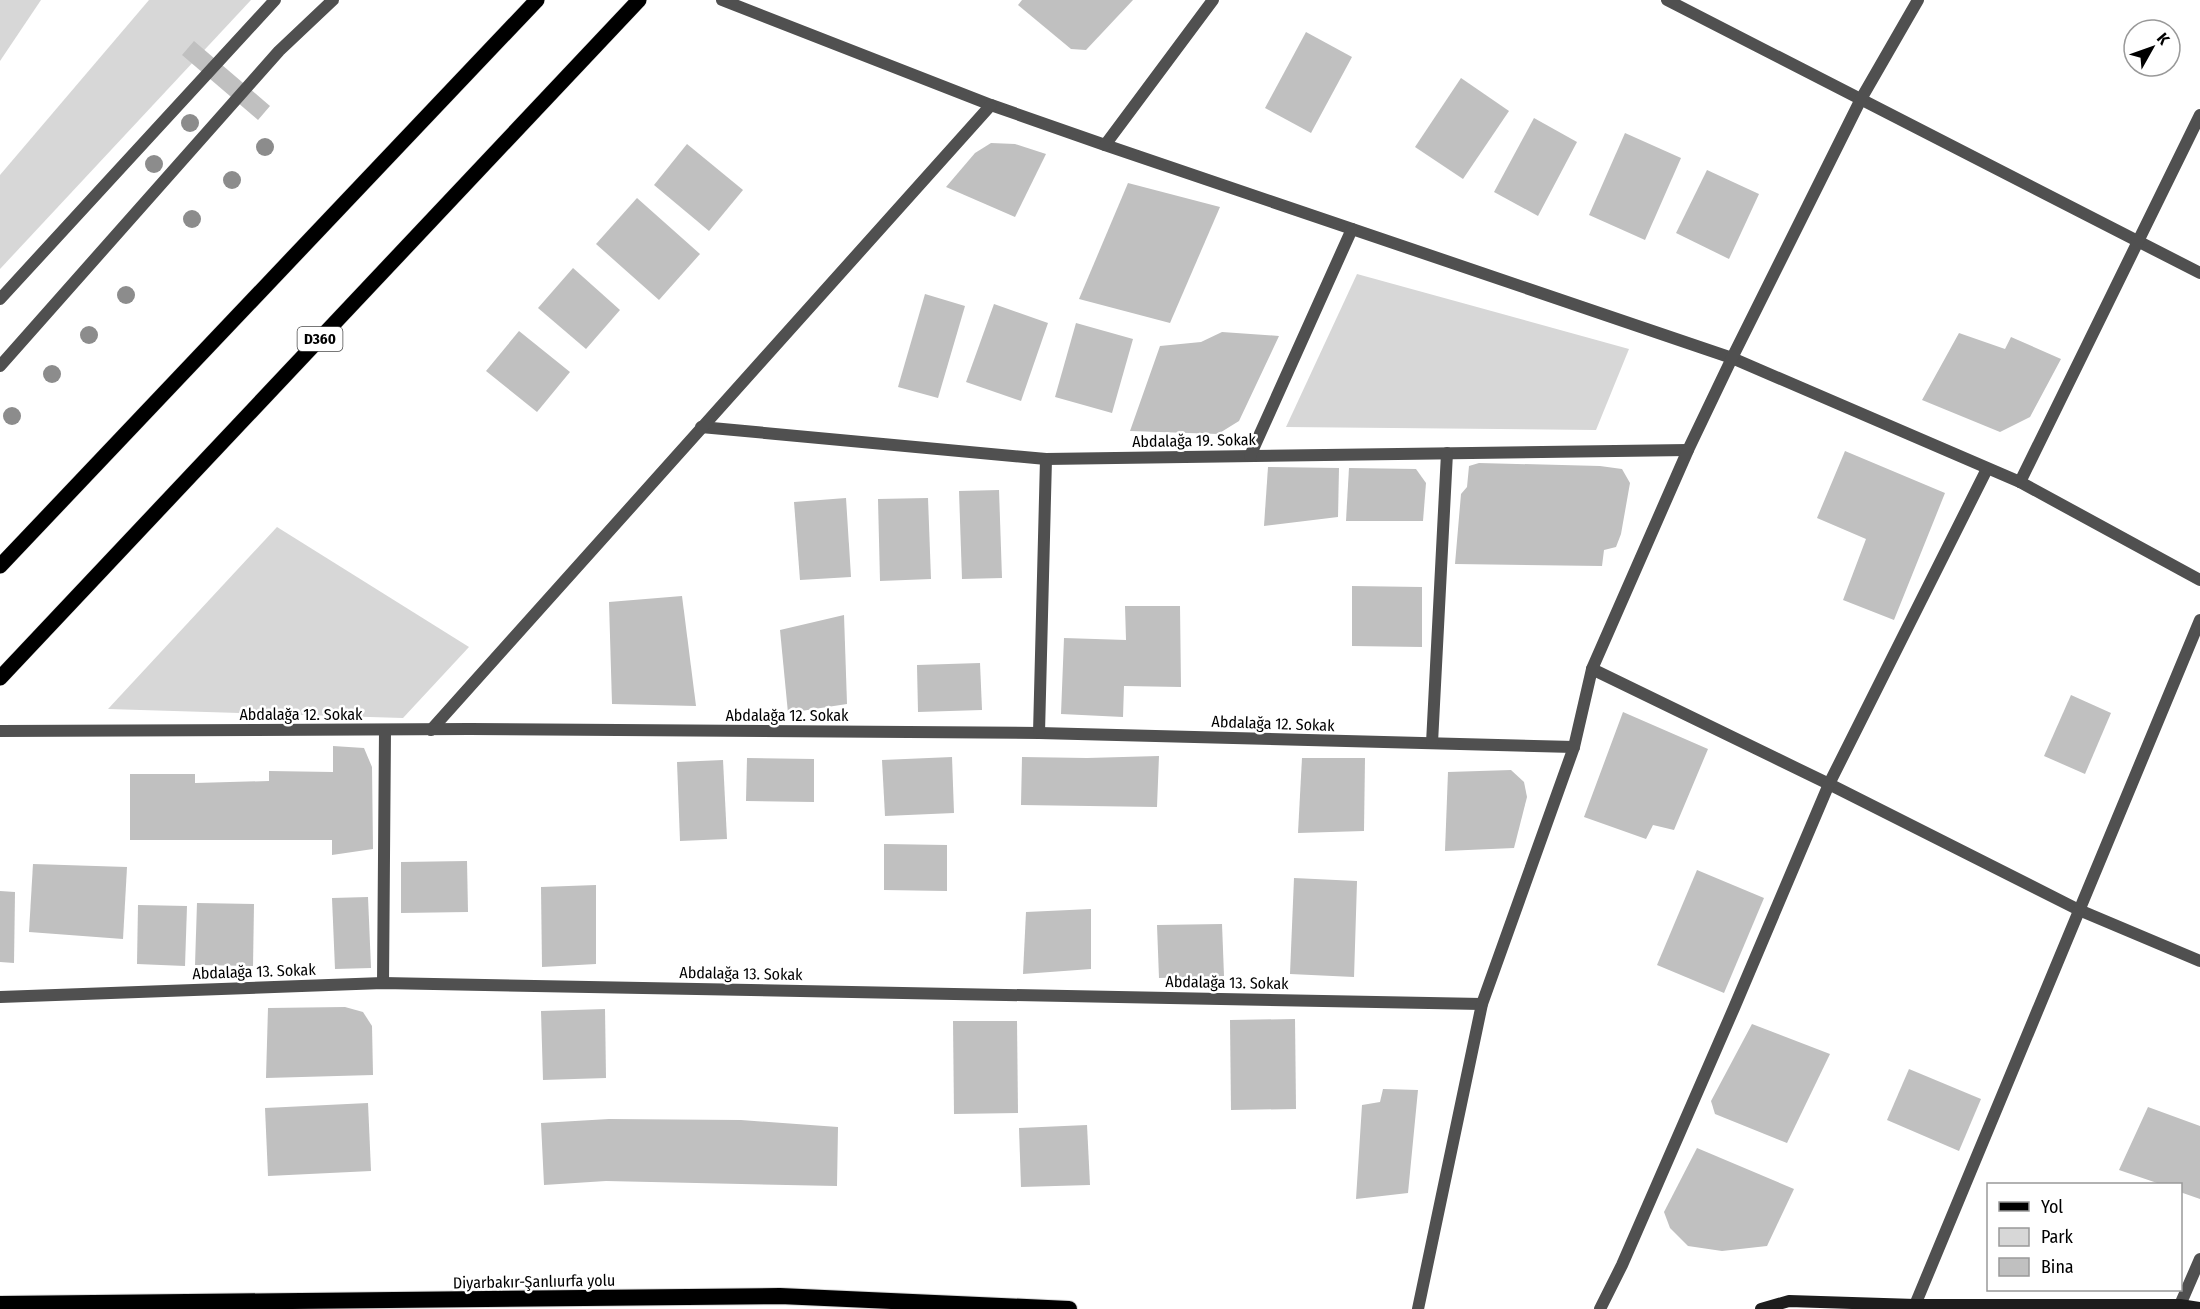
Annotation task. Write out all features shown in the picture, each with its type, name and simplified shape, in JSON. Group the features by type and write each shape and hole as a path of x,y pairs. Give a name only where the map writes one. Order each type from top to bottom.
{"highway":[{"name":"Diyarbakır-Şanlıurfa yolu","path":"0,1304 780,1296 1069,1309"}],"main road":[{"path":"0,566 537,0"},
{"name":"D360","path":"0,678 639,0"},
{"path":"1761,1309 1789,1301 1915,1305 2180,1305 2200,1308"}],"street":[{"path":"0,299 275,0"},
{"path":"0,366 279,51 333,0"},
{"path":"722,0 991,105 1732,358 1987,470 2020,482 2200,580"},
{"path":"1105,145 1213,0"},
{"path":"1667,0 2200,273"},
{"path":"1418,1309 1482,1004 1574,747 1592,669 1688,450 1732,358 1861,99 1918,0"},
{"path":"431,730 991,105"},
{"path":"2020,482 2200,115"},
{"path":"1250,456 1352,229"},
{"name":"Abdalağa 19. Sokak","path":"701,427 1046,459 1688,450"},
{"path":"1432,743 1447,453"},
{"path":"1039,732 1046,459"},
{"path":"1600,1309 1622,1265 1730,1018 1829,784 1987,470"},
{"path":"1915,1305 2200,620"},
{"path":"1592,669 1829,784 2079,910 2200,961"},
{"path":"383,982 386,730"},
{"name":"Abdalağa 12. Sokak","path":"0,731 1039,732 1574,747"},
{"name":"Abdalağa 13. Sokak","path":"0,997 383,982 1482,1004"},
{"path":"2180,1305 2200,1259"}],"green space":[{"path":"0,0 41,0 0,61"},
{"path":"149,0 251,0 0,269 0,175"},
{"path":"1357,274 1629,349 1596,430 1286,427"},
{"path":"277,527 469,647 403,718 108,709"}],"building":[{"path":"1022,0 1133,0 1086,50 1071,49 1018,5"},
{"path":"1306,32 1352,57 1311,133 1265,108"},
{"path":"194,41 270,106 258,120 182,55"},
{"path":"1461,78 1509,111 1463,179 1415,147"},
{"path":"1534,118 1577,142 1538,216 1494,192"},
{"path":"1625,133 1681,158 1645,240 1589,215"},
{"path":"991,143 1015,144 1046,154 1015,217 946,187 975,153"},
{"path":"687,144 743,190 709,231 654,185"},
{"path":"1707,170 1759,194 1729,259 1676,233"},
{"path":"1128,183 1220,207 1170,323 1079,299"},
{"path":"637,198 700,254 659,300 596,244"},
{"path":"573,268 620,310 586,349 538,308"},
{"path":"925,294 965,306 938,398 898,387"},
{"path":"994,304 1048,323 1021,401 966,382"},
{"path":"1076,323 1133,339 1112,413 1055,397"},
{"path":"519,331 570,372 537,412 486,371"},
{"path":"1222,332 1279,336 1239,421 1218,434 1130,431 1160,346 1201,342"},
{"path":"1959,333 2005,349 2011,337 2061,359 2030,417 2000,432 1922,400"},
{"path":"1845,451 1945,493 1894,620 1843,600 1866,539 1817,518"},
{"path":"1479,463 1600,466 1622,469 1630,483 1621,534 1616,547 1604,550 1602,566 1455,564 1461,494 1467,487 1469,466"},
{"path":"1268,467 1339,468 1338,517 1264,526"},
{"path":"1349,468 1416,469 1426,483 1423,521 1346,521"},
{"path":"999,490 1002,578 962,579 959,491"},
{"path":"846,498 851,577 800,580 794,502"},
{"path":"928,498 931,579 880,581 878,499"},
{"path":"1352,586 1422,587 1422,647 1352,646"},
{"path":"682,596 696,706 612,704 609,602"},
{"path":"1125,606 1180,606 1181,687 1124,686 1123,717 1061,714 1064,638 1126,640"},
{"path":"844,615 847,704 788,713 780,630"},
{"path":"980,663 982,710 918,712 917,665"},
{"path":"2071,695 2111,713 2085,774 2044,756"},
{"path":"1623,712 1708,749 1674,830 1653,825 1646,839 1584,817"},
{"path":"333,746 364,748 372,767 373,849 332,855 332,840 130,840 130,774 195,774 195,783 269,781 269,771 333,772"},
{"path":"1159,756 1157,807 1021,805 1022,757"},
{"path":"952,757 954,813 885,816 882,760"},
{"path":"747,758 814,759 814,802 746,801"},
{"path":"1302,758 1365,758 1364,831 1298,833"},
{"path":"723,760 727,839 680,841 677,762"},
{"path":"1511,770 1524,782 1527,797 1514,848 1445,851 1448,772"},
{"path":"884,844 947,845 947,891 884,890"},
{"path":"467,861 468,912 401,913 401,862"},
{"path":"33,864 127,867 123,939 29,932"},
{"path":"1697,870 1764,898 1724,993 1657,965"},
{"path":"1294,878 1357,881 1354,977 1290,974"},
{"path":"596,885 596,964 542,967 541,887"},
{"path":"0,891 15,892 14,963 0,962"},
{"path":"368,897 371,968 335,969 332,898"},
{"path":"197,903 254,904 253,966 195,965"},
{"path":"138,905 187,906 185,966 137,964"},
{"path":"1091,909 1091,969 1023,974 1026,912"},
{"path":"1222,924 1224,976 1159,978 1157,925"},
{"path":"345,1007 363,1012 372,1026 373,1075 266,1078 268,1008"},
{"path":"605,1009 606,1078 543,1080 541,1011"},
{"path":"1295,1019 1296,1109 1231,1110 1230,1020"},
{"path":"953,1021 1017,1021 1018,1113 954,1114"},
{"path":"1752,1024 1830,1054 1787,1143 1715,1114 1711,1101"},
{"path":"1909,1069 1981,1099 1959,1151 1887,1120"},
{"path":"1383,1089 1418,1090 1408,1193 1356,1199 1362,1105 1380,1102"},
{"path":"368,1103 371,1171 268,1176 265,1108"},
{"path":"2148,1107 2200,1126 2200,1199 2182,1193 2182,1183 2157,1183 2119,1170"},
{"path":"609,1119 741,1120 838,1127 837,1186 606,1181 544,1185 541,1123"},
{"path":"1087,1125 1090,1185 1021,1187 1019,1128"},
{"path":"1697,1148 1794,1189 1767,1246 1722,1251 1688,1246 1670,1228 1664,1212"}]}
